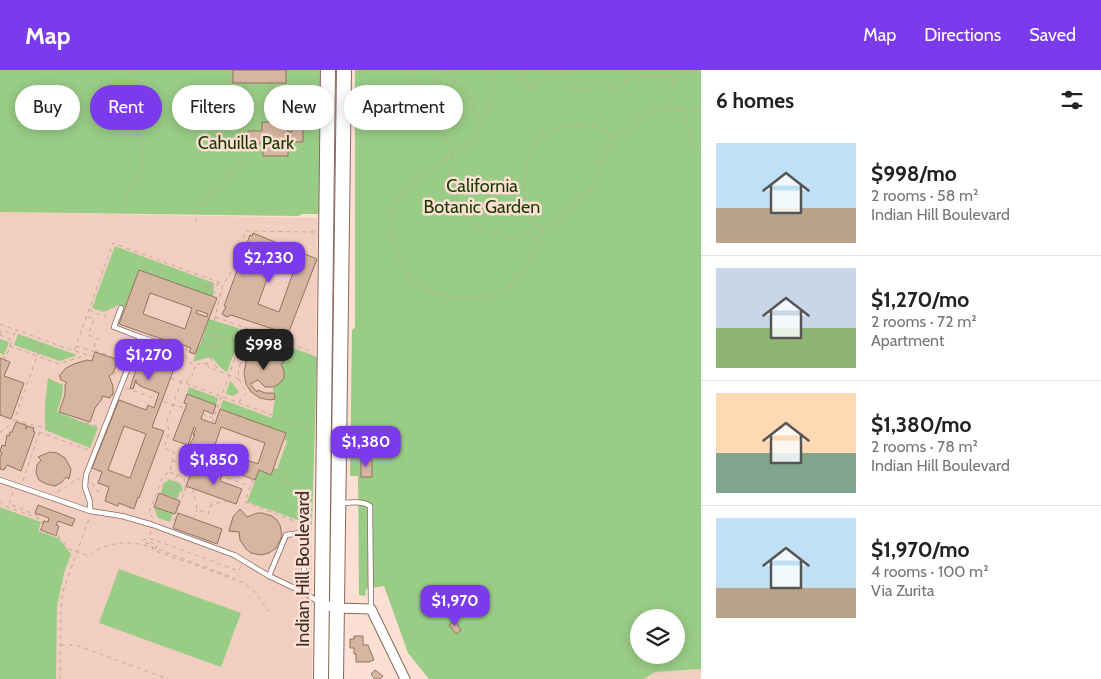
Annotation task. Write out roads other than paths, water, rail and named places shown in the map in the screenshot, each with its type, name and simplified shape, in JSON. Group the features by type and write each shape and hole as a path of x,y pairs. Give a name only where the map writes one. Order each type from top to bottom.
{"main road":[{"name":"Indian Hill Boulevard","path":"321,679 322,503 328,235 328,70"},
{"name":"Indian Hill Boulevard","path":"336,679 344,70"}],"street":[{"path":"322,604 336,608 371,609 405,679"}],"lane":[{"path":"121,308 114,327 174,348"},
{"path":"90,511 90,502 85,487 86,479 103,428 140,337"},
{"path":"0,480 90,511 122,516 154,525 234,555 322,604"},
{"path":"338,503 359,503 370,506 371,609"},
{"path":"269,576 286,535 300,533 305,541 304,570 307,594"}],"park label":[{"name":"Cahuilla Park","path":"246,143"},
{"name":"California Botanic Garden","path":"482,196"}]}
